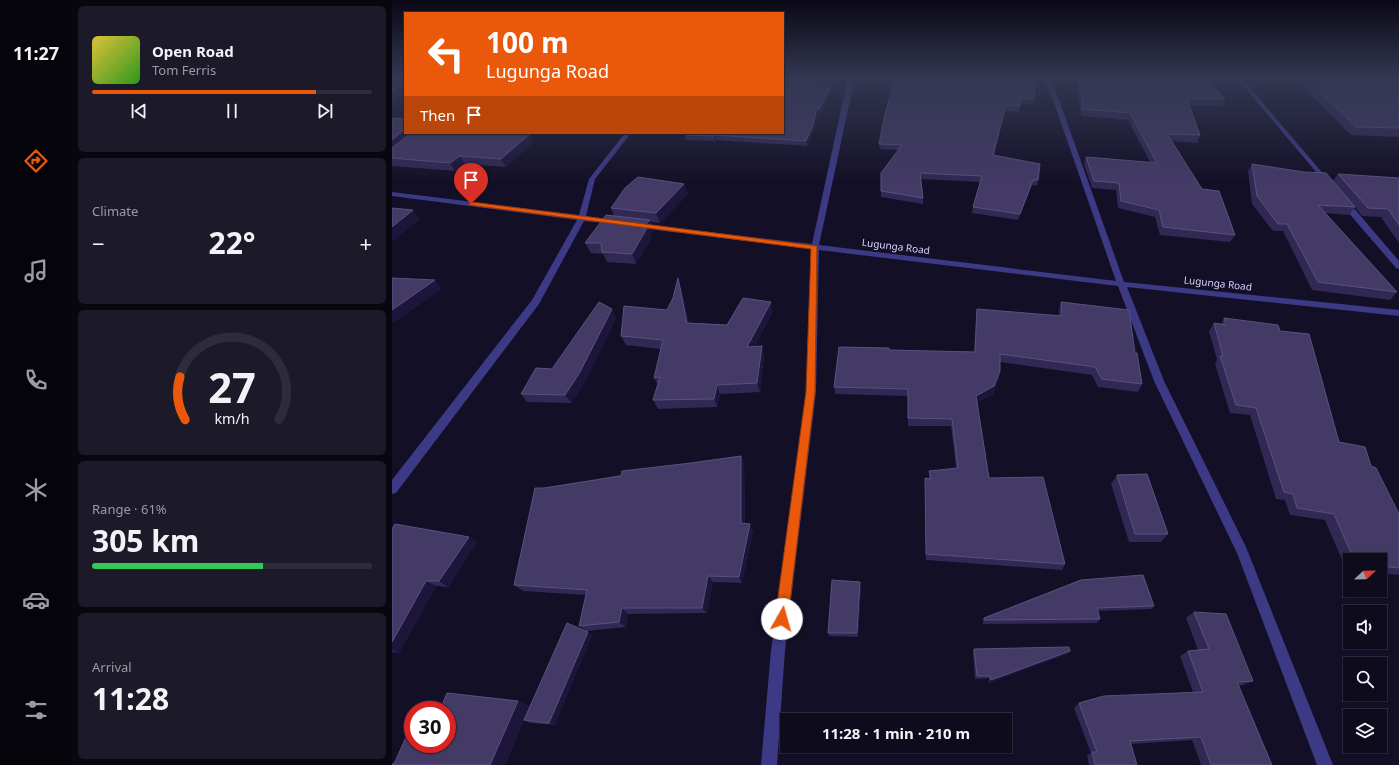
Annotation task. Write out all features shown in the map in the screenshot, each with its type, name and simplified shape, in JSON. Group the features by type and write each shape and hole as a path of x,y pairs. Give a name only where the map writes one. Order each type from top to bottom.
{"street":[{"path":"769,765 778,650 811,392 814,247 844,113"},
{"path":"1061,113 1121,284 1159,381 1242,552 1325,765"},
{"path":"1269,113 1334,189"},
{"path":"392,489 536,302 582,218 592,179 627,134"},
{"name":"Lugunga Road","path":"392,194 624,224 1121,284 1399,313"},
{"path":"1338,195 1399,266"}],"building":[{"path":"784,113 816,113 813,125 806,141 715,135 685,135 784,134"},
{"path":"885,113 1004,113 993,155 1040,164 1038,180 1033,180 1020,214 973,207 982,176 920,173 923,198 881,191 881,173 902,145 879,144"},
{"path":"1126,113 1192,113 1200,135 1167,134 1202,189 1219,191 1235,235 1163,227 1159,210 1121,201 1119,183 1094,181 1086,157 1157,163 1130,113"},
{"path":"1341,113 1399,113 1399,128 1356,127"},
{"path":"392,118 404,119 404,130 392,140"},
{"path":"410,134 530,134 501,159 460,156 450,163 392,158 392,148"},
{"path":"1252,164 1304,172 1326,173 1355,207 1318,205 1397,292 1318,282 1287,224 1278,224 1257,196"},
{"path":"1338,174 1399,178 1399,225 1388,209 1368,208"},
{"path":"638,177 684,184 656,213 611,208 625,188"},
{"path":"392,208 413,210 392,227"},
{"path":"606,215 650,220 642,228 647,228 632,254 602,252 601,243 585,243"},
{"path":"392,278 435,280 392,310"},
{"path":"678,278 687,323 727,325 743,298 771,302 747,347 762,346 757,383 717,385 714,399 653,400 660,377 654,378 663,340 621,336 624,306 667,310 673,298"},
{"path":"599,302 612,309 580,372 565,395 521,394 536,368 552,369"},
{"path":"1061,302 1129,310 1135,353 1137,353 1142,384 1102,379 1095,367 1000,354 1000,371 994,386 976,396 989,478 1043,477 1065,564 926,554 925,478 931,479 929,471 958,468 952,419 908,418 908,389 834,387 839,347 975,352 977,309 1062,316"},
{"path":"1224,318 1278,325 1280,331 1309,334 1339,442 1365,447 1371,466 1376,468 1399,514 1399,568 1387,567 1387,553 1351,553 1334,514 1297,508 1293,494 1284,492 1256,408 1236,405 1220,356 1223,356 1214,323 1226,325"},
{"path":"741,456 741,523 750,524 739,577 708,576 702,608 622,608 619,622 579,626 587,590 514,585 535,488 544,488 621,476 622,471"},
{"path":"1147,474 1168,534 1135,534 1117,475"},
{"path":"395,524 469,537 439,581 426,581 392,642 392,529"},
{"path":"1143,575 1154,606 1097,608 1100,619 984,620 984,618 1081,580"},
{"path":"832,580 860,582 857,633 828,633"},
{"path":"1194,612 1226,614 1253,681 1237,682 1272,765 1211,765 1201,737 1130,741 1137,765 1095,765 1092,752 1097,752 1079,703 1104,696 1203,692 1188,651 1209,649"},
{"path":"567,623 588,632 549,723 524,720"},
{"path":"1069,647 1070,651 991,680 990,676 977,676 974,649"},
{"path":"447,693 518,701 490,765 392,765 394,764 404,742 404,753 456,753 456,701 444,701"}],"route":[{"path":"471,204 814,247 811,392 782,619"}]}
